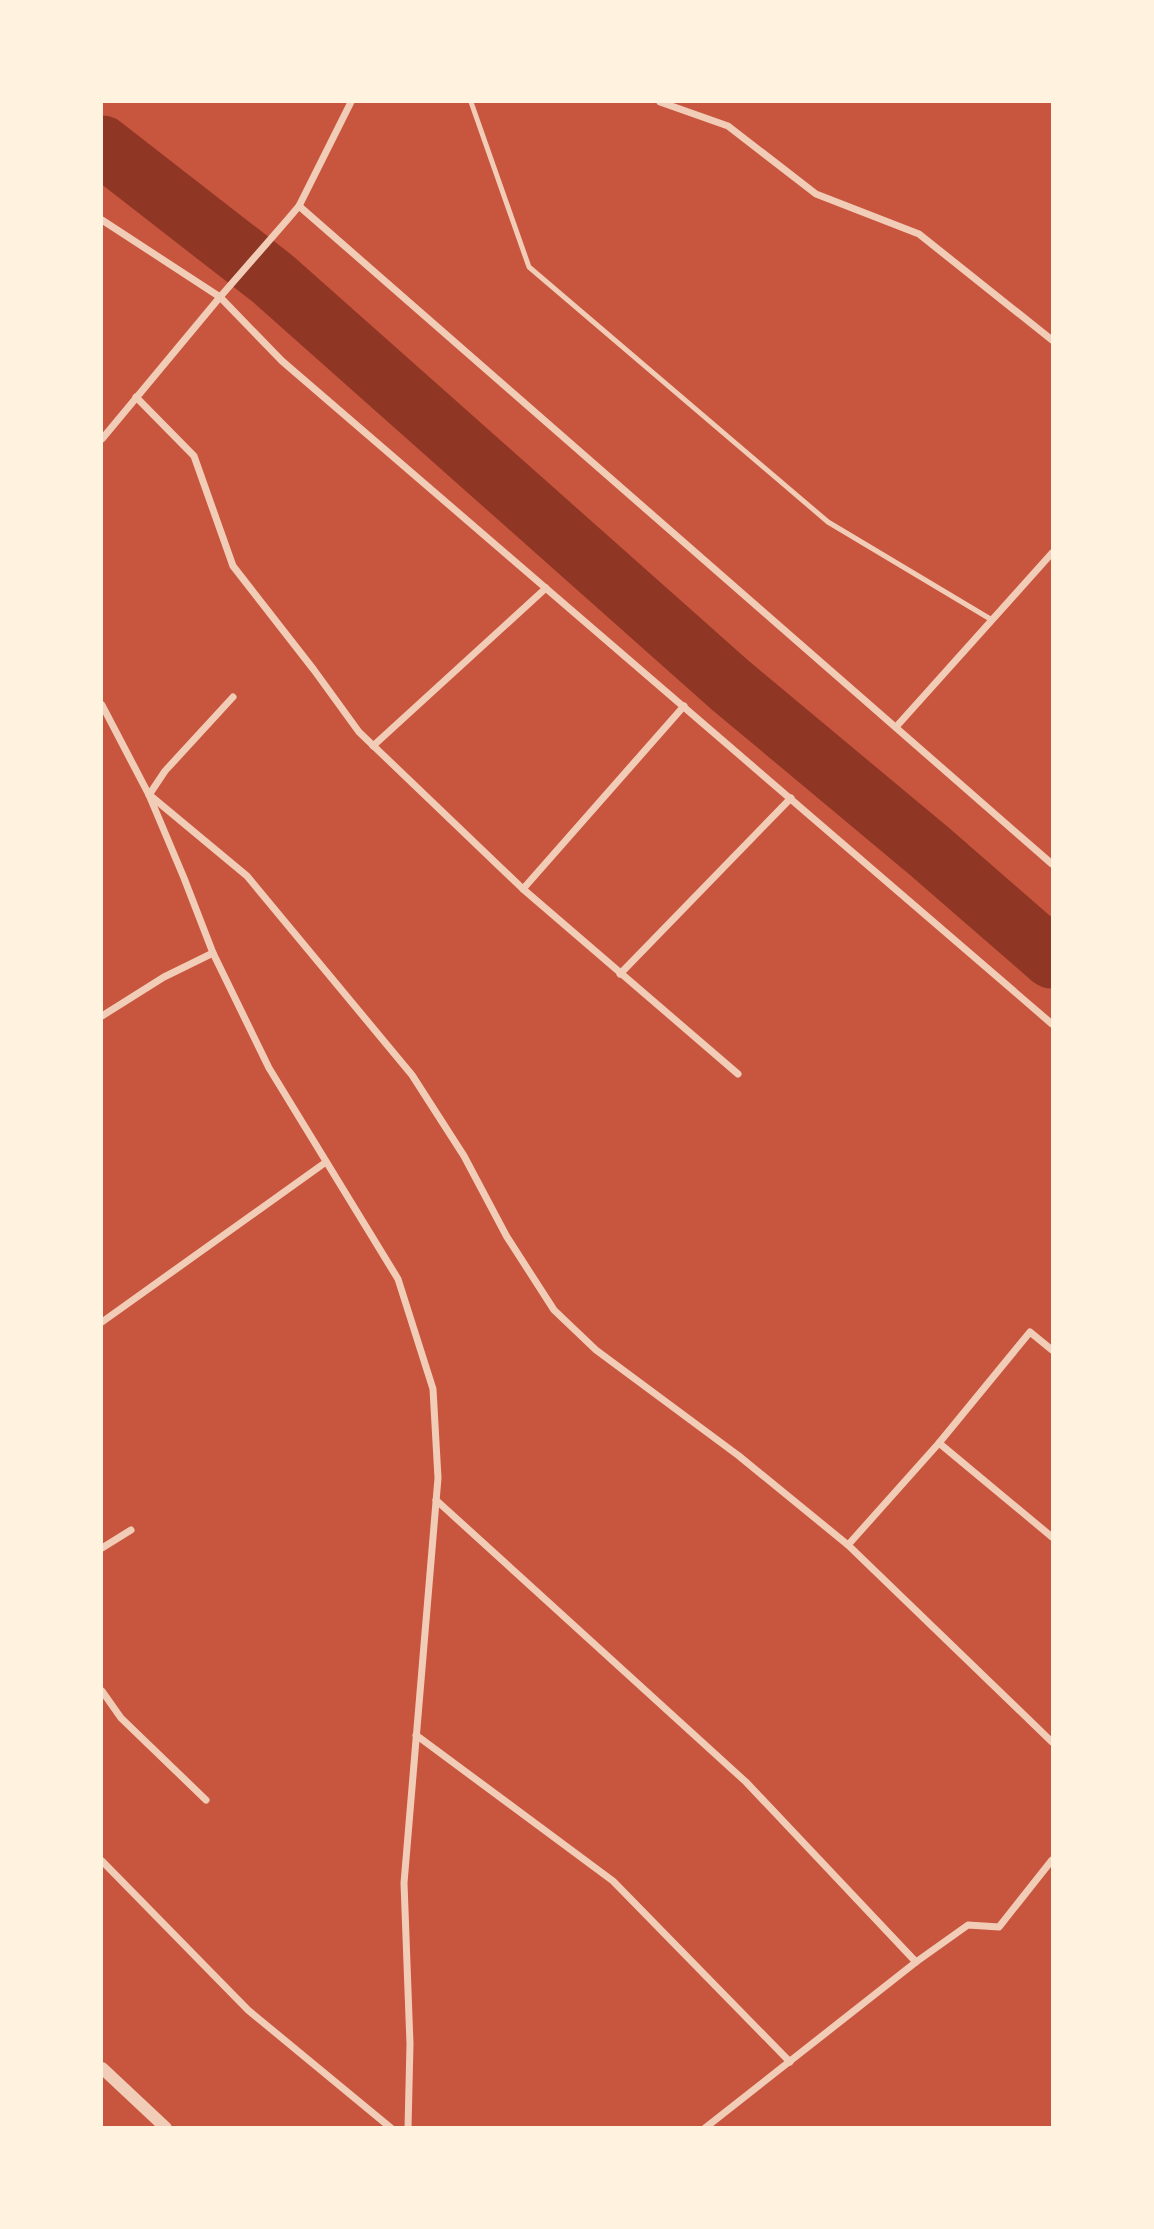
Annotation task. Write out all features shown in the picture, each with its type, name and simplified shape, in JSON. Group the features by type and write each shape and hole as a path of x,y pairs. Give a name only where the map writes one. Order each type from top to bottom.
{"street":[{"path":"102,439 299,206 351,102"},
{"path":"660,102 728,126 816,194 919,234 1052,340"},
{"path":"299,206 1052,864"},
{"path":"102,219 220,297 282,361 1052,1024"},
{"path":"136,397 194,456 233,566 359,733 523,889 738,1074"},
{"path":"896,727 1052,553"},
{"path":"373,746 546,588"},
{"path":"149,795 165,771 233,696"},
{"path":"102,705 149,795 213,953 269,1068 398,1279 433,1389 438,1478 404,1883 410,2044 408,2127"},
{"path":"523,889 684,706"},
{"path":"149,795 247,876 412,1075 464,1156 507,1237 555,1310 596,1350 739,1456 848,1545 1052,1742"},
{"path":"620,974 791,798"},
{"path":"102,1016 164,977 213,953"},
{"path":"102,1322 326,1161"},
{"path":"848,1545 939,1443 1030,1332 1052,1350"},
{"path":"939,1443 1052,1537"},
{"path":"436,1500 746,1782 916,1962"},
{"path":"102,1548 131,1530"},
{"path":"102,1691 121,1718 206,1800"},
{"path":"416,1735 613,1881 790,2062"},
{"path":"705,2127 916,1962 968,1925 999,1927 1052,1860"},
{"path":"102,1861 248,2011 391,2127"},
{"path":"102,2068 166,2127"}],"lane":[{"path":"471,102 529,267 828,522 992,620"}],"waterway":[{"path":"102,146 273,279 730,685 1052,958"}]}
